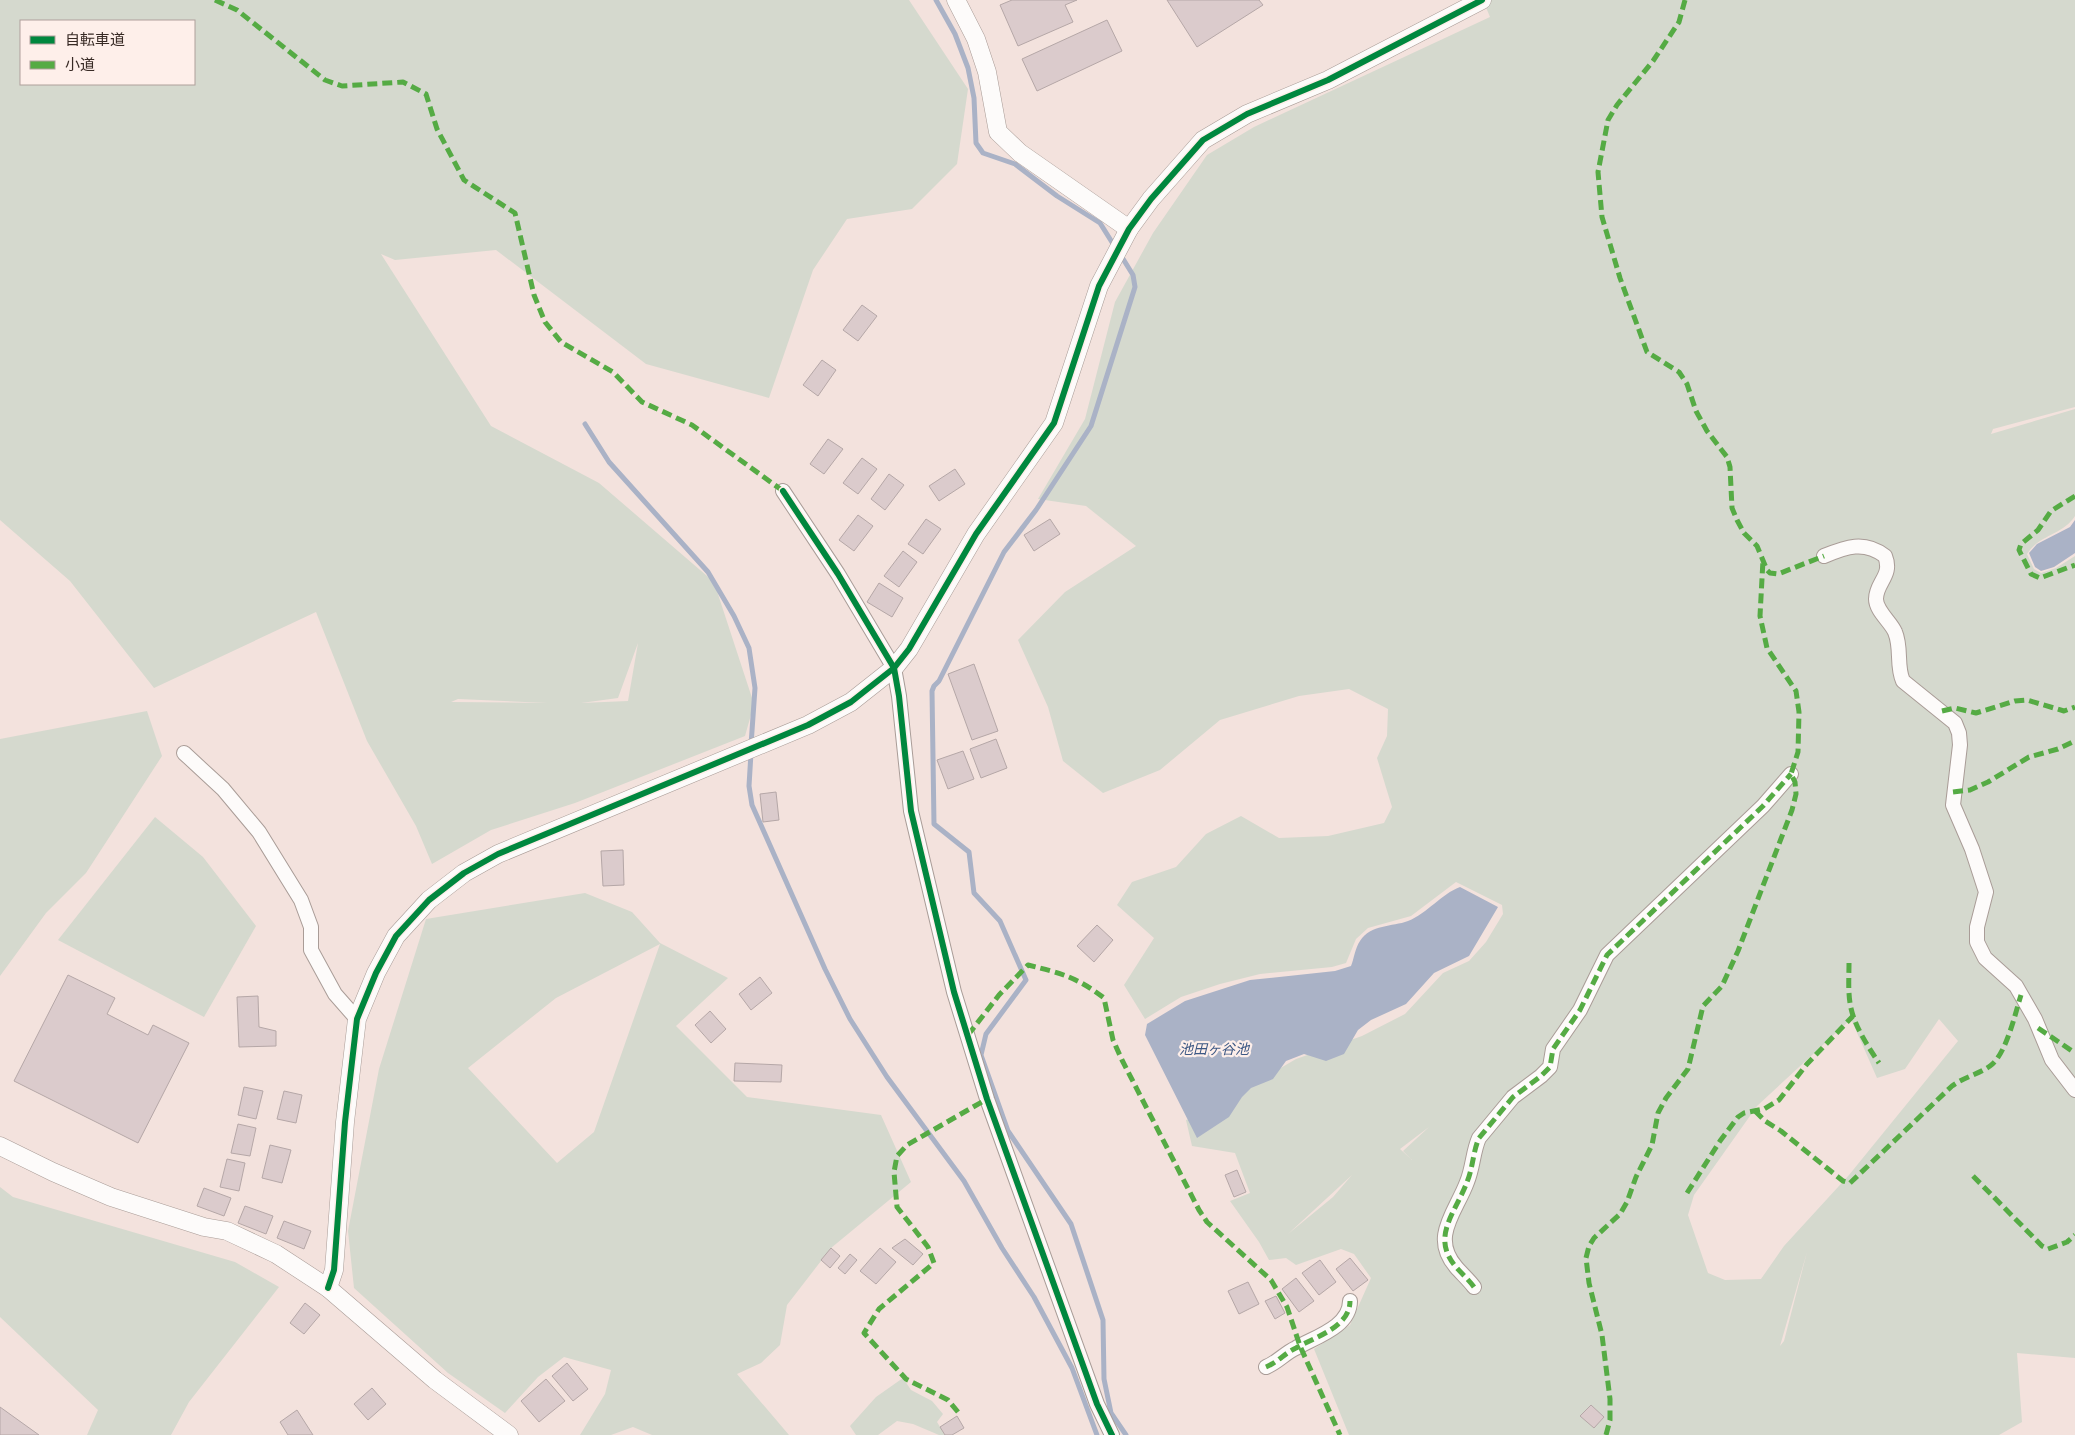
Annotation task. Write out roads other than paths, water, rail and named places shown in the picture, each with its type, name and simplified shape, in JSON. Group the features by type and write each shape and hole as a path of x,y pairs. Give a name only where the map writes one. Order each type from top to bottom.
{"street":[{"path":"956,0 976,38 987,72 998,132 1020,153 1129,229"},
{"path":"328,1288 334,1270 345,1122 357,1019 376,973 396,936 429,900 464,873 498,854 808,726 852,702 894,668 909,650 976,534 1054,423 1099,286 1129,229 1151,199 1203,140 1247,114 1328,80 1473,2"},
{"path":"783,491 838,574 894,668 912,811 954,992 987,1099 1097,1404 1112,1435"},
{"path":"1824,556 1856,545 1868,546 1885,556 1888,564 1887,571 1876,601 1892,625 1899,642 1900,675 1903,681 1955,723 1959,733 1960,745 1953,805 1972,849 1986,892 1977,927 1977,942 1985,958 2016,986 2034,1019 2052,1060 2075,1090"},
{"path":"184,753 223,789 259,832 301,900 311,927 311,950 335,994 357,1019"},
{"path":"1474,1287 1450,1257 1444,1236 1467,1184 1476,1144 1513,1097 1550,1067 1553,1050 1580,1010 1607,955 1763,806 1792,774"},
{"path":"0,1146 110,1197 204,1227 227,1231 276,1254 328,1288 435,1380 509,1435"},
{"path":"1266,1367 1282,1358 1294,1348 1315,1340 1346,1317 1350,1308 1350,1301"}],"water":[{"path":"2075,520 2075,553 2054,567 2041,571 2035,567 2029,553 2037,544 2070,527"},
{"name":"池田ヶ谷池","path":"1460,887 1498,907 1469,956 1434,973 1406,1004 1371,1020 1358,1030 1344,1054 1326,1061 1304,1054 1286,1061 1273,1079 1251,1088 1242,1097 1229,1117 1197,1138 1145,1035 1147,1024 1185,1001 1250,980 1335,971 1351,966 1358,944 1370,932 1415,918 1447,894"}],"waterway":[{"path":"936,0 955,34 968,68 974,98 976,143 983,153 1015,164 1057,196 1100,223 1115,247"},
{"path":"1120,254 1133,275 1135,287 1091,426 1036,510 1004,552 939,681 932,691 934,824 969,852 974,893 1000,921 1026,980 986,1034 981,1055 1008,1131 1071,1224 1103,1320 1104,1379 1111,1413 1126,1435"},
{"path":"585,424 609,462 708,572 734,616 749,648 755,688 751,745"},
{"path":"751,753 749,786 752,805 825,969 850,1019 887,1077 964,1181 1002,1248 1034,1297 1072,1368 1097,1435"}]}
